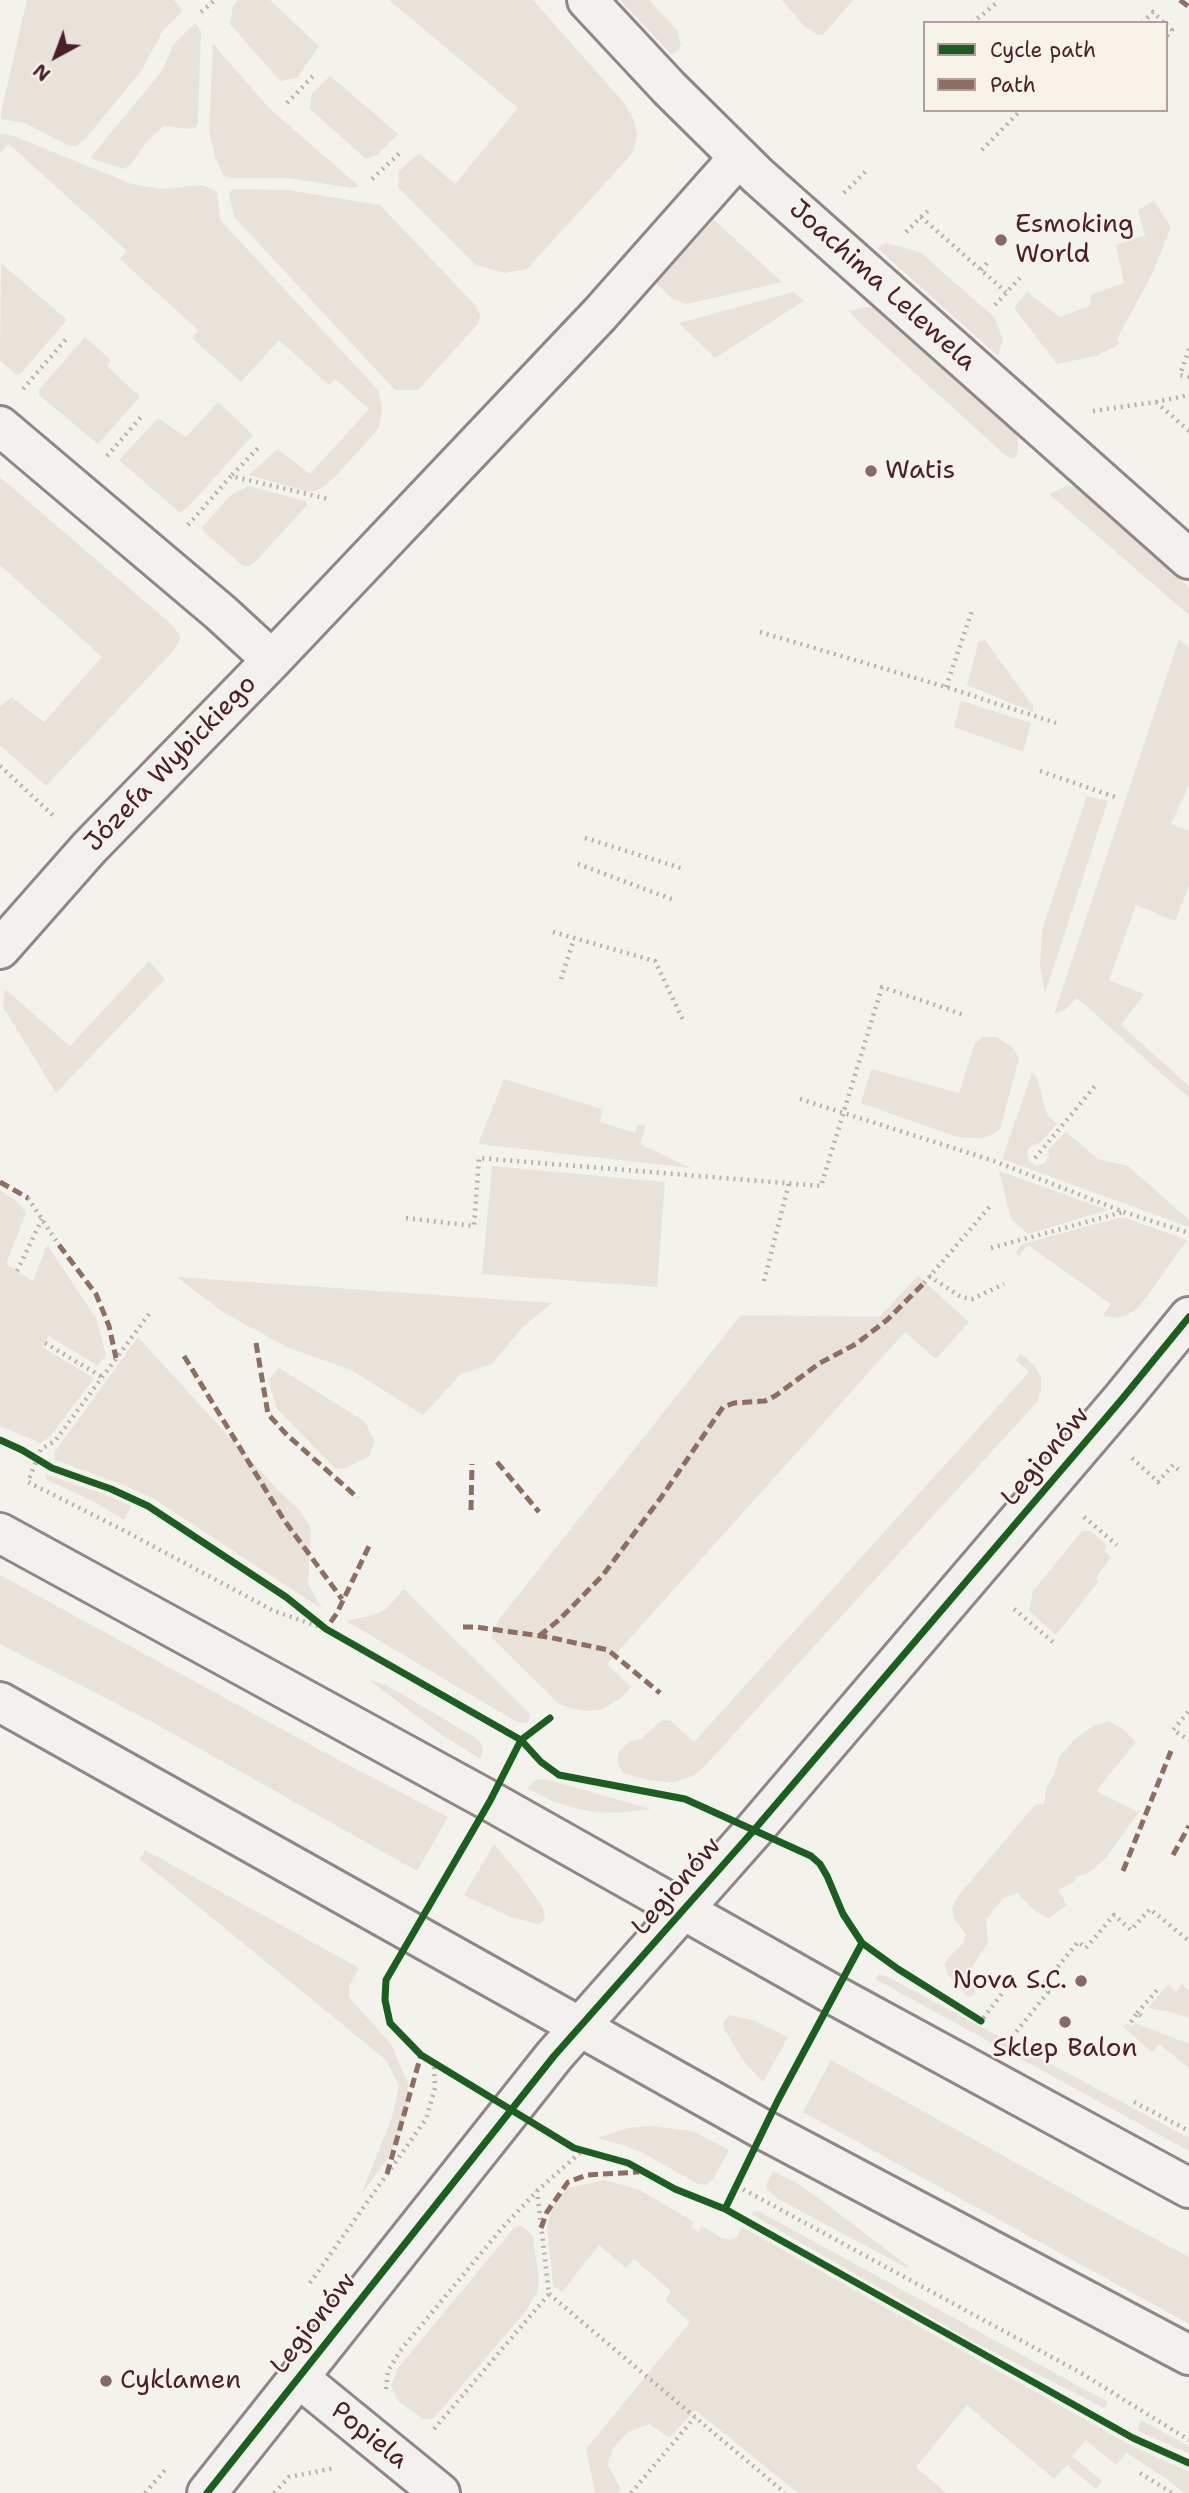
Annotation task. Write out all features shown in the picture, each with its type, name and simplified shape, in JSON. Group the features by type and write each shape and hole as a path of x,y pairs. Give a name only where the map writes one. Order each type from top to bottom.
{"street":[{"name":"Joachima Lelewela","path":"587,0 739,157 1189,559"},
{"path":"272,660 600,314 739,157"},
{"name":"Józefa Wybickiego","path":"0,425 211,604 272,660 89,848 0,949"},
{"name":"Legionów","path":"207,2493 510,2109 685,1910 1189,1317"},
{"path":"0,1534 1189,2188"},
{"path":"0,1702 764,2130 1189,2355"},
{"name":"Popiela","path":"299,2378 440,2493"}],"path":[{"path":"201,12 215,0"},
{"path":"974,21 999,1"},
{"path":"1145,21 1153,12 1162,21"},
{"path":"287,103 314,75"},
{"path":"982,150 1019,112"},
{"path":"372,179 402,151"},
{"path":"838,199 866,171"},
{"path":"906,232 929,210"},
{"path":"921,216 1006,292"},
{"path":"981,270 988,262"},
{"path":"995,305 1020,278"},
{"path":"20,392 67,338"},
{"path":"1189,349 1180,375 1189,377"},
{"path":"1088,412 1189,395"},
{"path":"1157,402 1189,430"},
{"path":"102,461 141,417"},
{"path":"183,531 260,446"},
{"path":"231,476 328,499"},
{"path":"946,687 972,611"},
{"path":"760,632 1056,723"},
{"path":"0,766 41,804"},
{"path":"1040,771 1115,797"},
{"path":"585,838 684,869"},
{"path":"578,864 674,900"},
{"path":"553,932 655,961 684,1020"},
{"path":"561,979 575,939"},
{"path":"406,1219 474,1226 479,1158 821,1186 882,988 964,1015"},
{"path":"1035,1158 1095,1087"},
{"path":"800,1099 994,1161 1124,1212 1189,1233"},
{"path":"764,1281 789,1183"},
{"path":"28,1198 59,1245"},
{"path":"924,1283 992,1204"},
{"path":"991,1248 1124,1212"},
{"path":"17,1271 43,1219"},
{"path":"929,1276 961,1297 972,1298 1004,1284"},
{"path":"149,1314 55,1441 41,1449 41,1461 28,1482 274,1611 326,1629"},
{"path":"45,1343 102,1377"},
{"path":"1132,1458 1158,1482 1173,1465 1179,1470"},
{"path":"1084,1517 1116,1545"},
{"path":"1014,1609 1054,1643"},
{"path":"306,1613 326,1629"},
{"path":"1188,1712 1173,1730 1189,1740"},
{"path":"1012,2037 1048,1992 1042,1986 1078,1942 1086,1948 1114,1915 1132,1930 1150,1909 1176,1934 1189,1941"},
{"path":"1131,2022 1157,1990"},
{"path":"981,2021 1004,1991"},
{"path":"303,2294 426,2119 435,2088 434,2063"},
{"path":"274,2493 289,2477 341,2467 370,2436 394,2409 386,2393 393,2359 502,2228 537,2191 583,2150"},
{"path":"737,2186 1081,2373 1189,2440"},
{"path":"537,2191 549,2294 785,2493"},
{"path":"432,2431 549,2294"},
{"path":"631,2493 695,2417"},
{"path":"145,2493 173,2461"},
{"path":"1140,2473 1172,2493"}],"shaded area":[{"path":"27,0 174,0 183,11 163,30 142,70 86,138 76,146 68,145 25,123 1,119"},
{"path":"238,0 270,0 319,46 297,78 280,81 230,24 233,6"},
{"path":"389,0 533,0 625,104 634,120 637,134 629,157 527,269 505,273 476,265 398,187 399,171 419,153 455,184 518,108"},
{"path":"620,0 649,0 677,30 681,45 678,50 672,55"},
{"path":"782,0 853,0 823,35 818,35 804,26"},
{"path":"195,23 201,31 196,127 189,129 164,126 149,139 124,169 90,158 162,71 174,44"},
{"path":"213,44 270,109 359,186 353,188 288,178 230,178 223,175 215,157 209,131"},
{"path":"330,76 398,134 378,154 366,159 310,109 312,94"},
{"path":"0,134 11,135 132,184 160,189 202,185 217,192 223,223 378,390 382,409 379,428 321,489 309,492 249,475 277,449 310,474 369,409 335,379 329,385 279,340 241,382 192,338 198,330 120,259 127,251 9,144 0,153"},
{"path":"233,189 288,190 380,205 475,305 480,315 478,324 418,390 395,390 234,217 229,193"},
{"path":"1154,201 1171,227 1152,274 1117,339 1120,344 1096,356 1057,364 1014,308 1027,292 1060,317 1091,305 1090,295 1124,283 1116,245 1145,235 1138,210"},
{"path":"714,220 782,282 687,304 671,298 656,283"},
{"path":"886,243 920,252 994,317 1003,339 998,356 877,248"},
{"path":"1,263 67,320 21,373 16,375 0,360"},
{"path":"793,292 804,301 715,358 679,323"},
{"path":"866,307 878,311 1018,435 1018,451 1014,459 1005,455 849,311"},
{"path":"85,337 111,360 107,366 140,397 98,444 39,395 39,390"},
{"path":"218,402 253,435 180,513 119,460 158,418 186,437"},
{"path":"0,477 172,625 180,639 174,650 46,786 0,745 0,707 11,697 44,722 102,657 0,565"},
{"path":"249,486 305,501 307,505 257,560 250,566 243,566 203,531 202,527 231,495"},
{"path":"1066,486 1077,487 1189,587 1189,615 1049,494"},
{"path":"1179,639 1189,648 1189,785 1171,824 1189,831 1189,886 1175,921 1136,905 1109,980 1144,994 1121,1025 1189,1086 1189,1098 1077,998 1066,1009 1054,1014"},
{"path":"985,640 1033,706 1033,712 967,685 979,641"},
{"path":"961,701 1031,723 1023,752 954,727"},
{"path":"1087,796 1108,801 1045,993 1040,966 1042,930"},
{"path":"149,961 165,979 56,1093 3,1007 5,989 70,1046"},
{"path":"984,1037 997,1037 1014,1049 1019,1059 1000,1129 991,1135 983,1138 957,1137 861,1103 871,1069 959,1093 975,1043"},
{"path":"1032,1073 1037,1077 1047,1115 1057,1124 1040,1143 1028,1149 1029,1161 1036,1166 1045,1163 1049,1157 1048,1150 1066,1132 1098,1159 1128,1166 1189,1220 1189,1227 1002,1159"},
{"path":"504,1079 602,1109 600,1122 635,1133 638,1125 646,1126 640,1144 691,1168 478,1144"},
{"path":"492,1166 665,1182 657,1287 482,1274"},
{"path":"999,1171 1108,1210 1028,1234 1011,1219"},
{"path":"0,1190 17,1201 26,1213 6,1264 33,1281 47,1245 96,1318 106,1355 98,1366 49,1336 42,1347 94,1378 50,1437 40,1443 0,1426"},
{"path":"1126,1218 1187,1240 1138,1308 1127,1315 1117,1318 1103,1316 1111,1304 1028,1245 1019,1256 1015,1253 1022,1244"},
{"path":"918,1276 969,1322 936,1359 905,1332 607,1664 631,1687 621,1698 603,1709 585,1711 558,1703 491,1637 499,1619 741,1315 879,1317"},
{"path":"177,1277 552,1303 522,1328 492,1364 461,1374 423,1415 351,1370 289,1348 224,1313"},
{"path":"138,1337 300,1511 311,1532 308,1584 322,1609 154,1499 55,1460 54,1453"},
{"path":"1021,1354 1034,1365 1041,1378 1037,1402 703,1768 693,1776 675,1782 651,1781 623,1773 617,1762 619,1752 629,1742 642,1738 662,1720 671,1721 694,1742 1029,1372 1016,1360"},
{"path":"279,1368 364,1421 375,1441 369,1457 343,1469 335,1468 277,1409 268,1380"},
{"path":"45,1474 131,1506 124,1520 93,1501 47,1480"},
{"path":"1082,1531 1091,1531 1107,1546 1104,1551 1111,1557 1096,1578 1098,1582 1056,1635 1029,1611 1033,1591"},
{"path":"0,1575 448,1817 417,1871 156,1724 0,1644"},
{"path":"404,1589 530,1714 528,1723 517,1722 346,1621 386,1609"},
{"path":"369,1680 386,1685 473,1736 481,1743 483,1751 480,1759 439,1733"},
{"path":"1109,1721 1124,1730 1136,1742 1096,1791 1139,1812 1104,1860 1090,1872 1076,1877 1075,1881 1058,1890 1067,1905 1049,1918 1036,1912 1017,1893 1003,1898 986,1920 988,1942 971,1969 970,1979 976,1986 974,1995 968,1997 948,1975 944,1965 963,1943 966,1935 954,1918 952,1908 958,1896 1035,1805 1044,1804 1046,1788 1055,1773 1059,1757 1074,1740 1093,1726"},
{"path":"537,1779 651,1809 616,1813 575,1808 552,1801 527,1788"},
{"path":"494,1844 543,1908 545,1919 541,1923 510,1917 464,1895"},
{"path":"145,1850 359,1968 349,1986 349,1997 391,2044 408,2083 408,2101 402,2128 388,2158 361,2195 392,2117 399,2086 386,2060 140,1859"},
{"path":"879,1974 1189,2138 1189,2151 875,1979"},
{"path":"1168,1984 1176,1992 1182,1984 1189,1991 1189,2018 1148,2008"},
{"path":"729,2015 752,2020 788,2037 763,2082 745,2063 723,2027"},
{"path":"1127,2023 1132,2027 1135,2023 1189,2044 1189,2068 1159,2044 1152,2052 1123,2027"},
{"path":"831,2060 1189,2257 1189,2324 803,2112"},
{"path":"651,2126 692,2131 729,2150 712,2181 706,2185 698,2184 645,2154 597,2138 628,2128"},
{"path":"773,2171 799,2184 908,2266 907,2268 778,2199 766,2185"},
{"path":"605,2180 640,2190 694,2222 691,2228 698,2232 702,2226 730,2240 737,2237 742,2227 1132,2446 1189,2472 1189,2493 1184,2493 1127,2453 1116,2465 1086,2440 1072,2456 1102,2481 1096,2489 1067,2465 1054,2479 967,2405 916,2467 946,2493 798,2493 695,2410 669,2438 649,2424 628,2432 614,2447 607,2464 621,2489 618,2493 595,2493 586,2449 690,2322 665,2300 671,2291 634,2259 626,2268 599,2245 562,2292 553,2286 547,2226 555,2201 567,2188"},
{"path":"755,2211 1108,2402 1104,2408 970,2340 751,2214"},
{"path":"521,2225 533,2236 539,2281 537,2292 526,2311 433,2419 423,2419 398,2401 391,2386 398,2368 514,2228"},
{"path":"1141,2420 1189,2446 1189,2454 1137,2430"}],"marked path":[{"path":"1180,0 1189,7"},
{"path":"0,1182 28,1198"},
{"path":"59,1245 96,1294 109,1326 116,1358"},
{"path":"539,1636 559,1620 603,1575 660,1499 723,1407 734,1403 765,1401 775,1396 820,1363 856,1344 887,1320 924,1283"},
{"path":"256,1343 268,1414 287,1435 358,1498"},
{"path":"184,1356 284,1520 342,1599"},
{"path":"497,1462 539,1512"},
{"path":"471,1510 472,1464"},
{"path":"332,1632 326,1629 337,1613 371,1542"},
{"path":"463,1627 548,1637 608,1650 660,1693"},
{"path":"1123,1871 1171,1751"},
{"path":"1173,1855 1189,1826"},
{"path":"387,2174 421,2055"},
{"path":"541,2228 547,2212 568,2182 587,2175 639,2172"}],"cycle path":[{"path":"207,2493 554,2056 754,1830 1189,1317"},
{"path":"0,1440 52,1468 111,1489 148,1506 286,1597 326,1629 521,1740 541,1762 559,1775 685,1799 811,1856 820,1864 843,1914 862,1943 981,2021"},
{"path":"550,1718 521,1740 490,1801 386,1980 385,2000 390,2023 421,2055 574,2148 628,2163 675,2189 725,2209 778,2100 862,1943"},
{"path":"725,2209 1133,2438 1189,2463"}],"place":[{"name":"Esmoking World","path":"1001,240"},
{"name":"Watis","path":"871,471"},
{"name":"Nova S.C.","path":"1081,1981"},
{"name":"Sklep Balon","path":"1065,2022"},
{"name":"Cyklamen","path":"106,2381"}]}
